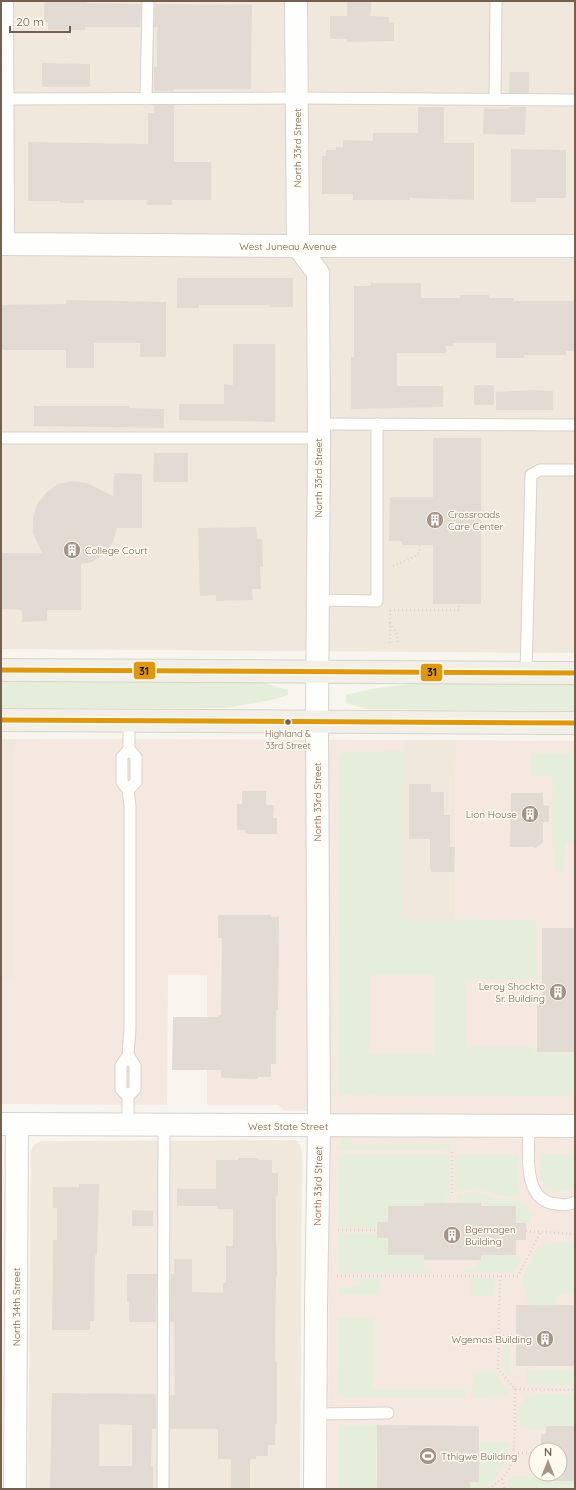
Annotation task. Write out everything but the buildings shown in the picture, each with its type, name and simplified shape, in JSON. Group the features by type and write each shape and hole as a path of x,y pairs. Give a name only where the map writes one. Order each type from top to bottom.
{"main road":[{"path":"1,670 575,673"},
{"path":"1,720 575,723"}],"street":[{"path":"2,1 2,244"},
{"name":"North 33rd Street","path":"296,1 298,246 318,273 319,431 316,721 319,1126 315,1489"},
{"name":"West Juneau Avenue","path":"2,244 575,246"},
{"name":"West State Street","path":"9,1124 575,1126"},
{"name":"North 34th Street","path":"9,1124 15,1489"}],"lane":[{"path":"146,99 148,1"},
{"path":"495,100 496,1"},
{"path":"2,100 297,98 575,100"},
{"path":"318,600 377,601 377,424"},
{"path":"1,438 319,431 377,424 575,425"},
{"path":"526,673 531,475 540,470 575,470"},
{"path":"128,1124 128,1097 121,1089 121,1066 128,1054 130,1029 130,806 128,790 136,782 136,757 129,749 129,721"},
{"path":"163,1489 164,1125"},
{"path":"529,1125 529,1174 531,1184 543,1199 554,1204 564,1205 575,1202"},
{"path":"315,1414 388,1414"}],"path":[{"path":"377,570 388,568 414,557 419,553 420,545"},
{"path":"390,610 459,610 459,604"},
{"path":"390,623 397,634 398,643"},
{"path":"452,1152 452,1196"},
{"path":"335,1230 377,1230"},
{"path":"526,1232 575,1234"},
{"path":"334,1276 518,1276 540,1233"},
{"path":"489,1489 502,1479 510,1468 514,1453 514,1389 498,1369 500,1276"},
{"path":"499,1335 514,1335"},
{"path":"514,1389 575,1390"},
{"path":"514,1453 528,1453"},
{"path":"502,1479 505,1489"}],"shaded area":[{"path":"1,1 575,1 575,653 1,649"},
{"path":"1,739 15,739 14,980 1,980"},
{"path":"15,739 403,740 402,919 455,919 456,740 575,741 575,1489 328,1489 329,1111 285,1111 278,1105 207,1105 207,975 168,975 167,1105 1,1104 1,980 14,979"},
{"path":"403,740 456,740 455,919 402,919"},
{"path":"296,1140 300,1145 302,1152 300,1489 28,1489 31,1151 35,1144 42,1141"}],"green space":[{"path":"1,681 264,683 288,690 288,695 271,700 226,708 1,708"},
{"path":"440,683 575,684 575,711 366,709 346,703 346,695 369,689"},
{"path":"403,751 402,919 536,920 537,979 465,979 465,1047 535,1047 535,1054 575,1053 575,1096 338,1095 339,756 344,752","holes":["370,975 434,975 434,1054 369,1054"]},
{"path":"531,753 575,753 575,842 565,843 564,873 556,873 552,837 553,780 550,776 530,775"},
{"path":"342,1138 348,1138 353,1145 450,1144 450,1149 338,1150"},
{"path":"540,1154 575,1155 574,1187 560,1192 549,1190 541,1178"},
{"path":"340,1155 450,1155 450,1196 446,1196 446,1203 424,1203 424,1206 388,1206 388,1222 377,1228 338,1227 338,1157 340,1157"},
{"path":"455,1155 518,1155 519,1197 504,1197 474,1188 455,1192"},
{"path":"474,1191 498,1199 520,1200 532,1213 530,1224 516,1223 481,1206 481,1203 458,1203 459,1196 457,1195"},
{"path":"338,1233 377,1233 388,1238 388,1255 424,1255 425,1266 432,1270 432,1273 338,1273"},
{"path":"547,1243 575,1243 575,1294 556,1294 555,1305 530,1305 530,1302 527,1302 527,1291 522,1286 521,1280 539,1246"},
{"path":"481,1255 516,1255 521,1259 514,1272 460,1273 460,1271 475,1269 477,1260 481,1260"},
{"path":"360,1278 380,1278 379,1294 338,1295 338,1288 360,1285"},
{"path":"471,1278 495,1278 494,1296 471,1296"},
{"path":"338,1318 370,1318 373,1320 373,1389 465,1389 465,1397 337,1397"},
{"path":"504,1342 507,1342 511,1355 508,1371 514,1377 518,1377 515,1379 510,1377 504,1369"},
{"path":"529,1366 531,1366 531,1370 575,1370 575,1385 529,1385 527,1383 527,1369 529,1369"},
{"path":"494,1371 509,1396 494,1397 494,1395 491,1397 471,1397 474,1372"},
{"path":"535,1394 575,1394 575,1426 546,1426 546,1429 535,1430 524,1427 517,1418 517,1413 521,1403 525,1399"},
{"path":"338,1425 377,1425 376,1481 380,1482 380,1486 377,1486 377,1489 338,1489"},
{"path":"479,1442 509,1442 505,1462 494,1480 481,1489 470,1489 471,1482 479,1482 479,1465 482,1464 482,1459 479,1459 479,1452 482,1452 482,1448 479,1447"},
{"path":"513,1476 528,1476 528,1482 575,1481 575,1489 509,1489 507,1481"}],"transit line":[{"name":"31","path":"1,670 575,673"},
{"name":"31","path":"1,720 575,723"}],"place":[{"name":"Crossroads Care Center","path":"435,520"},
{"name":"College Court","path":"72,550"},
{"name":"Highland & 33rd Street","path":"288,722"},
{"name":"Lion House","path":"530,814"},
{"name":"Leroy Shockto Sr. Building","path":"558,992"},
{"name":"Bgemagen Building","path":"452,1235"},
{"name":"Wgemas Building","path":"545,1339"},
{"name":"Tthigwe Building","path":"428,1456"}]}
